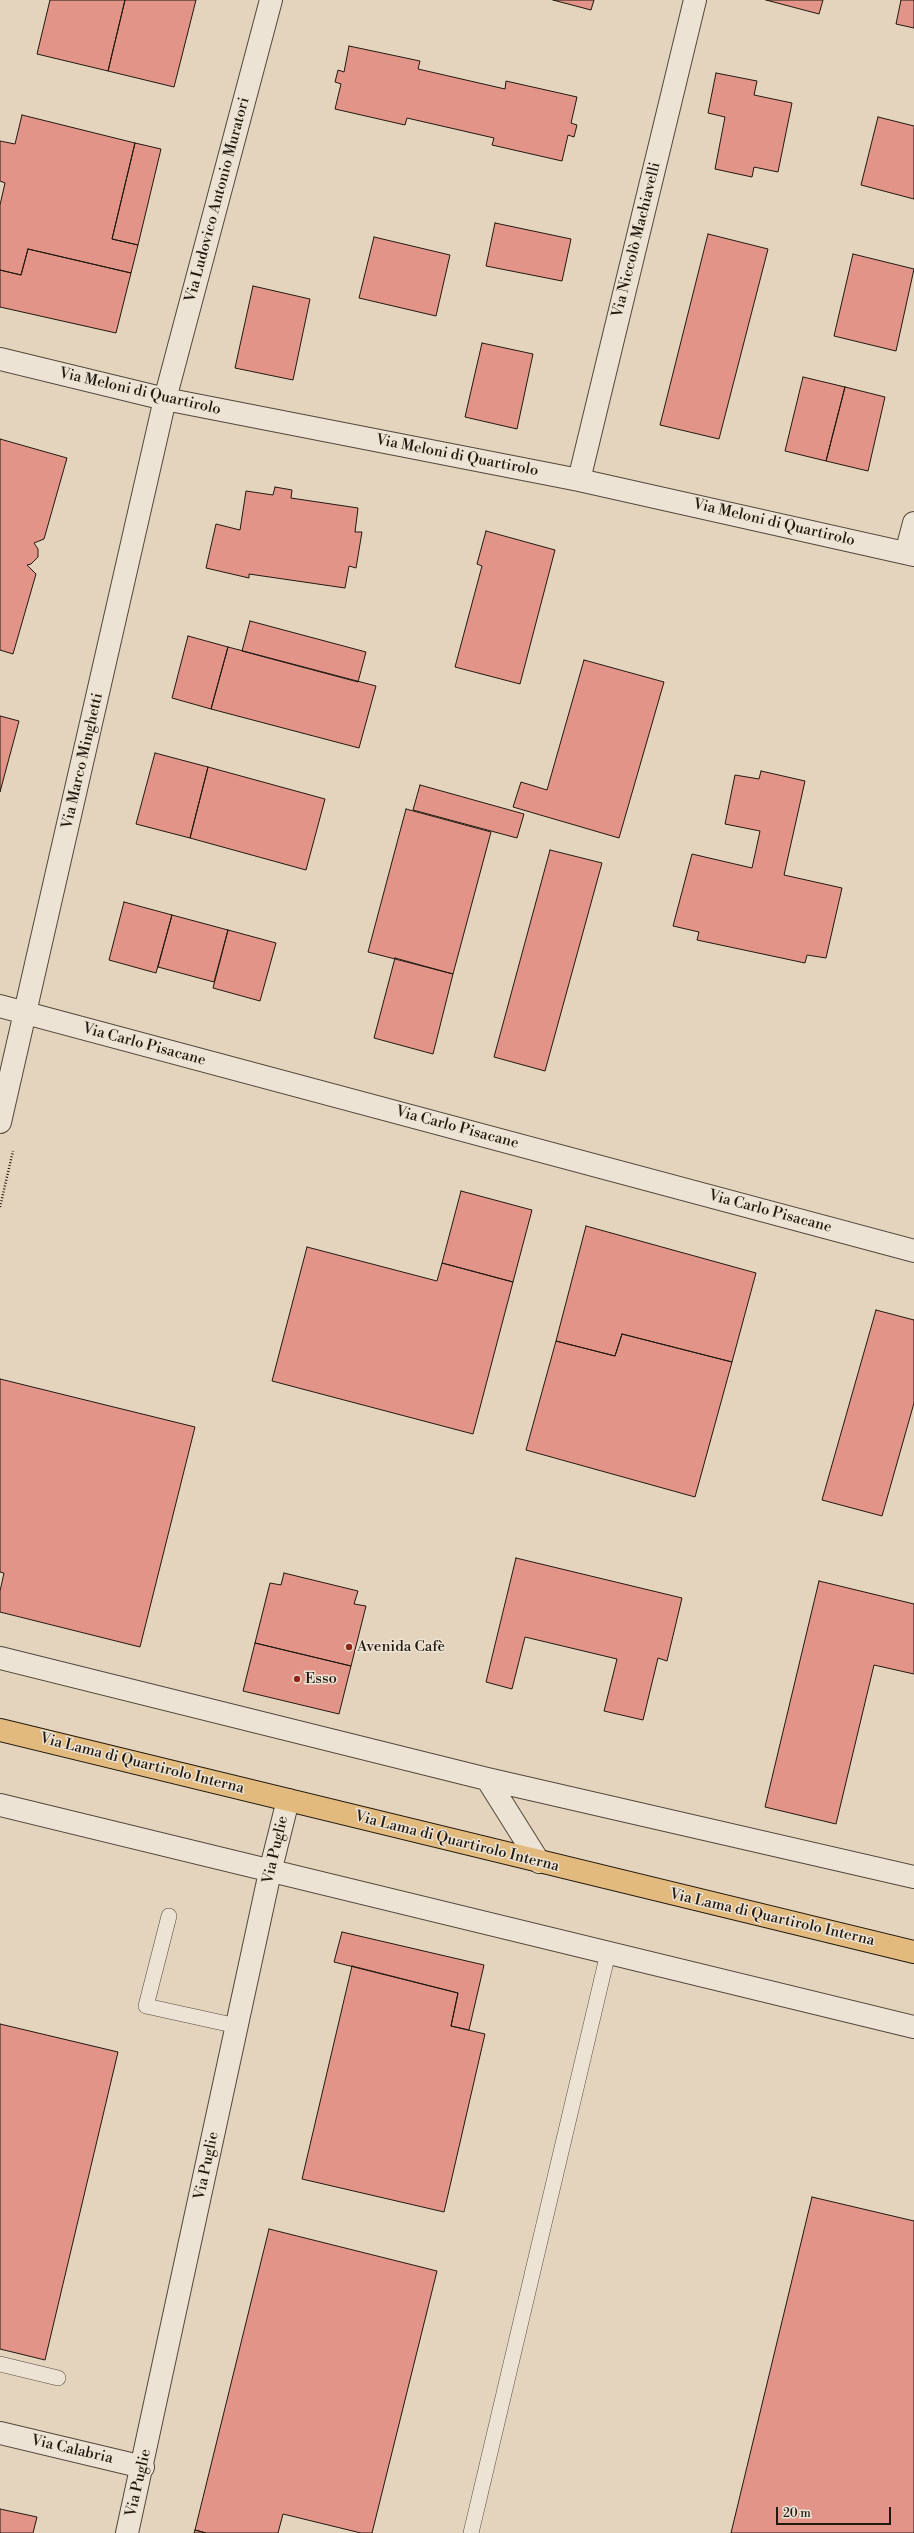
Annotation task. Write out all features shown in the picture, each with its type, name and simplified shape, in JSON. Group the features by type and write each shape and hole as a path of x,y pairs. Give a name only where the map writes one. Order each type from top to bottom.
{"main road":[{"name":"Via Lama di Quartirolo Interna","path":"0,1730 914,1952"}],"street":[{"name":"Via Ludovico Antonio Muratori","path":"165,399 271,0"},
{"name":"Via Niccolò Machiavelli","path":"579,480 695,0"},
{"name":"Via Meloni di Quartirolo","path":"0,359 165,399 579,480 910,554"},
{"name":"Via Marco Minghetti","path":"0,1122 165,399"},
{"path":"910,554 914,523"},
{"name":"Via Carlo Pisacane","path":"0,1006 914,1251"},
{"path":"0,1658 487,1779 914,1877"},
{"path":"487,1779 540,1862"},
{"name":"Via Puglie","path":"127,2533 143,2467 270,1872 288,1800"},
{"path":"0,1805 270,1872 914,2027"},
{"name":"Via Calabria","path":"0,2433 143,2467"}],"lane":[{"path":"169,1916 146,2006 237,2026"},
{"path":"471,2533 608,1953"},
{"path":"0,2364 58,2378"}],"building":[{"path":"50,0 125,0 108,71 37,54"},
{"path":"125,0 196,0 174,87 108,71"},
{"path":"553,0 594,0 591,10"},
{"path":"766,0 823,0 819,14"},
{"path":"901,0 914,0 914,28 896,24"},
{"path":"349,46 420,61 418,69 505,89 506,81 577,97 571,123 577,125 574,137 568,135 562,161 492,145 494,138 407,118 405,125 335,109 341,84 335,82 338,70 344,72"},
{"path":"716,73 757,81 754,95 792,103 778,172 754,167 752,177 715,169 725,117 708,113"},
{"path":"22,115 135,143 112,239 138,245 131,273 28,249 21,275 0,270 0,205 5,183 0,181 0,141 15,144"},
{"path":"878,117 914,126 914,199 861,185"},
{"path":"135,143 161,149 138,245 112,239"},
{"path":"495,223 571,239 562,281 486,266"},
{"path":"708,234 768,249 719,439 660,425"},
{"path":"374,237 450,255 436,316 359,298"},
{"path":"28,249 131,273 116,333 0,307 0,270 21,275"},
{"path":"853,254 914,269 896,351 834,336"},
{"path":"253,286 310,299 293,380 235,368"},
{"path":"482,343 533,354 517,429 465,417"},
{"path":"803,377 845,387 826,461 785,451"},
{"path":"845,387 885,397 868,471 826,461"},
{"path":"0,439 67,458 44,539 34,543 38,549 38,557 31,564 27,565 36,574 13,654 0,650"},
{"path":"275,487 292,490 291,498 358,508 355,532 362,532 356,568 349,566 345,588 249,574 249,578 206,568 216,524 240,530 246,491 273,495"},
{"path":"486,531 555,550 520,684 455,667 482,566 477,564"},
{"path":"250,621 366,652 358,682 242,651"},
{"path":"188,636 228,647 211,709 172,698"},
{"path":"228,647 376,686 359,748 211,709"},
{"path":"584,660 664,682 619,838 513,807 521,782 547,790"},
{"path":"0,716 19,721 0,792"},
{"path":"155,753 208,767 190,838 136,824"},
{"path":"208,767 325,799 306,870 190,838"},
{"path":"761,771 805,781 784,875 842,888 826,958 807,955 805,963 697,940 699,932 673,926 692,854 752,868 760,831 725,824 735,775 759,779"},
{"path":"420,785 524,814 517,838 413,810"},
{"path":"406,809 491,832 453,974 368,952"},
{"path":"550,850 602,863 545,1071 494,1057"},
{"path":"124,902 172,915 156,973 109,960"},
{"path":"172,915 228,930 214,982 158,967"},
{"path":"228,930 276,943 260,1001 213,988"},
{"path":"395,958 453,974 433,1054 374,1038"},
{"path":"461,1191 532,1210 513,1282 442,1263"},
{"path":"586,1226 756,1273 732,1362 622,1334 615,1356 556,1341"},
{"path":"307,1247 437,1281 442,1263 513,1282 473,1434 272,1381"},
{"path":"876,1310 914,1320 914,1403 882,1516 822,1500"},
{"path":"622,1334 732,1362 695,1497 526,1450 556,1341 615,1356"},
{"path":"0,1379 195,1427 140,1647 0,1612 0,1591 4,1573 0,1572"},
{"path":"516,1558 682,1598 667,1661 658,1658 643,1720 604,1711 617,1659 525,1637 512,1689 486,1682"},
{"path":"284,1573 358,1591 354,1604 366,1606 351,1666 255,1643 270,1583 281,1585"},
{"path":"819,1581 914,1604 914,1674 874,1665 836,1824 765,1807"},
{"name":"Esso","path":"255,1643 351,1666 339,1714 243,1691"},
{"path":"342,1932 484,1965 469,2030 451,2026 458,1993 334,1962"},
{"path":"352,1966 458,1993 451,2026 485,2034 444,2212 302,2179"},
{"path":"0,2024 118,2052 45,2360 0,2349"},
{"path":"812,2197 914,2221 914,2533 731,2533"},
{"path":"269,2229 437,2271 372,2533 361,2533 283,2514 278,2533 206,2533 195,2530"},
{"path":"0,2509 37,2517 33,2533 0,2533"},
{"path":"195,2530 206,2533 194,2533"}],"place":[{"name":"Avenida Cafè","path":"349,1647"},
{"name":"Esso","path":"297,1679"}]}
